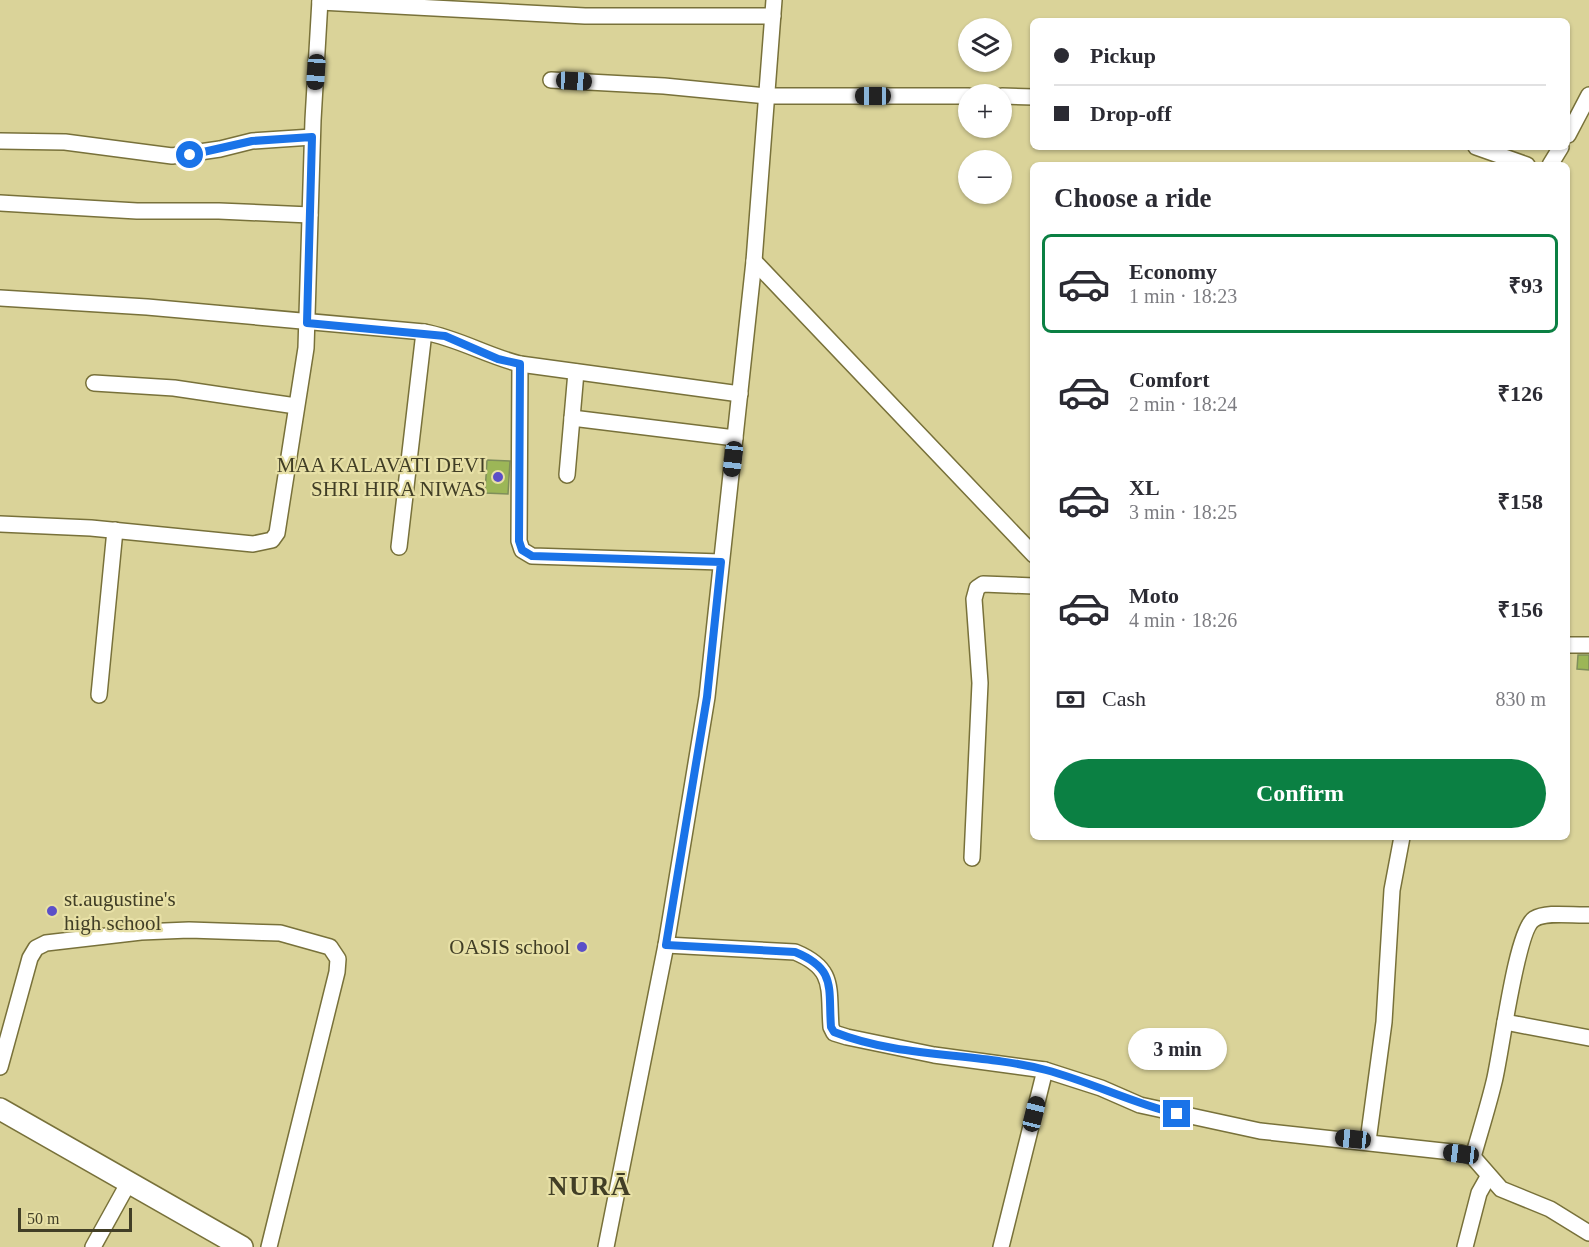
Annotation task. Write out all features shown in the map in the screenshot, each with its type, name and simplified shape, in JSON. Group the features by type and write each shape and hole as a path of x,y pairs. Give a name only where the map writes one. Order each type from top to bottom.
{"main road":[{"path":"0,1108 242,1247"}],"street":[{"path":"606,1247 666,945 707,697 754,261 774,0"},
{"path":"0,524 31,523 254,544 272,540 277,533 303,371 307,323 312,137 320,1 585,16 772,16"},
{"path":"551,80 664,86 767,96 958,96"},
{"path":"1570,131 1589,95"},
{"path":"1012,96 1030,97"},
{"path":"0,141 65,142 172,156 220,149 252,141 312,137"},
{"path":"1484,150 1518,162"},
{"path":"0,203 137,211 219,211 310,215"},
{"path":"754,261 1030,551"},
{"path":"0,298 147,307 424,332 445,336 498,359 520,364 740,394"},
{"path":"399,547 424,332"},
{"path":"520,364 519,541 522,550 532,556 721,562"},
{"path":"567,475 576,372"},
{"path":"94,383 174,388 296,406"},
{"path":"572,418 735,438"},
{"path":"99,695 115,530"},
{"path":"972,858 981,683 974,599 977,588 983,584 1030,586"},
{"path":"1570,645 1589,645"},
{"path":"1368,1142 1384,1022 1391,898 1401,840"},
{"path":"1473,1158 1495,1080 1518,958 1528,924 1535,918 1546,916 1589,915"},
{"path":"0,1067 30,958 36,948 46,943 141,932 189,930 280,933 330,947 338,959 337,972 268,1247"},
{"path":"666,945 795,952 810,958 823,968 827,977 831,1027 834,1032 934,1055 1045,1070 1101,1088 1140,1105 1260,1131 1461,1154 1473,1158 1501,1189 1550,1209 1589,1233"},
{"path":"1505,1022 1589,1038"},
{"path":"1001,1247 1045,1070"},
{"path":"1465,1247 1479,1193 1488,1177"},
{"path":"93,1247 129,1182"}],"building":[{"name":"MAA KALAVATI DEVI SHRI HIRA NIWAS","path":"487,460 510,461 508,494 485,493"},
{"path":"1578,655 1589,655 1589,670 1577,669"}],"place":[{"name":"MAA KALAVATI DEVI SHRI HIRA NIWAS","path":"498,477"},
{"name":"st.augustine's high school","path":"52,911"},
{"name":"OASIS school","path":"582,947"}],"district":[{"name":"NURĀ","path":"590,1186"}],"route":[{"path":"190,155 252,141 312,137 307,323 424,332 445,336 498,359 520,364 519,541 522,550 532,556 721,562 707,697 666,945 795,952 810,958 823,968 827,977 831,1027 834,1032 847,1037 934,1055 1045,1070 1101,1088 1140,1105 1177,1114"}]}
